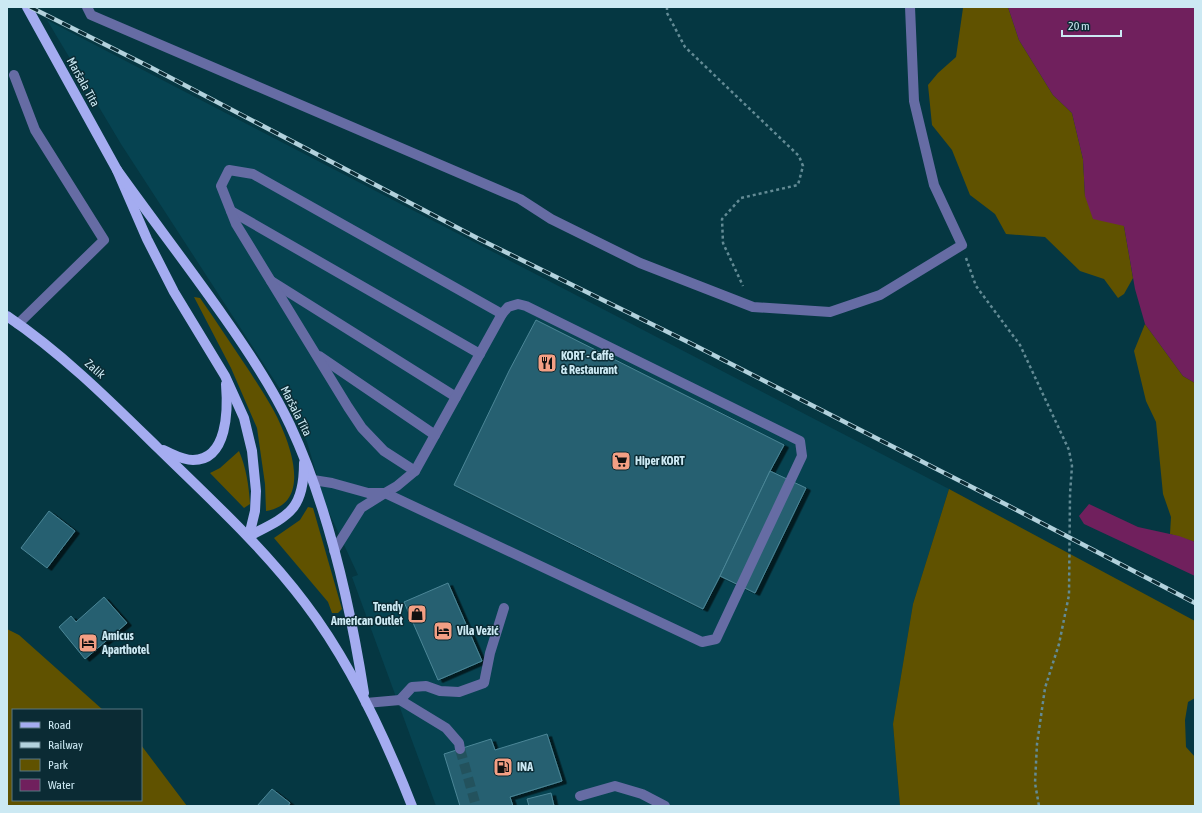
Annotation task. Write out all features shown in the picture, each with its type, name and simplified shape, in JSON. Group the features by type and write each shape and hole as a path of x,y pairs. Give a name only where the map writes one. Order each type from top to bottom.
{"main road":[{"name":"Maršala Tita","path":"27,7 117,170 147,239 174,292 225,376 244,418 252,451 256,491 255,511 249,536"},
{"name":"Maršala Tita","path":"117,170 243,344 275,396 290,424 313,480 334,551 356,646 366,703"},
{"name":"Zalik","path":"7,316 67,361 113,403 249,536 306,603 348,668 366,703"},
{"path":"158,448 182,458 193,460 204,458 215,450 222,438 226,420 228,404 225,376"},
{"path":"249,536 280,520 290,513 302,494 304,480 304,458"},
{"path":"366,703 412,806"}],"lane":[{"path":"87,7 90,14 520,199 550,219 640,263 752,307 830,312 880,295 962,245 934,185 914,101 910,7"},
{"path":"14,75 35,130 104,240 18,324"},
{"path":"415,471 384,451 362,428 270,280 236,224 221,186 229,170 253,174 502,314"},
{"path":"231,211 480,354"},
{"path":"270,280 456,397"},
{"path":"313,480 332,483 368,493 385,493 702,642 716,639 802,456 800,442 526,306 518,304 508,307 502,314 415,471 397,486 385,493 361,508 334,551"},
{"path":"316,354 435,435"},
{"path":"400,700 412,687 426,686 440,691 458,692 484,683 490,653 504,608"},
{"path":"366,703 400,700 446,728 459,743 460,749"},
{"path":"580,796 615,786 642,794 665,806"}],"path":[{"path":"667,7 667,13 685,47 799,156 803,166 798,185 740,198 722,219 723,243 752,307"},
{"path":"962,245 976,286 1020,345 1069,450 1072,466 1070,494 1070,595 1059,644 1044,688 1037,744 1035,783 1039,806"}],"shaded area":[{"path":"47,20 949,489 913,604 893,724 900,806 436,806 352,577 358,575 326,506 307,442 280,389 121,144"}],"green space":[{"path":"1008,7 1019,40 1053,95 1072,113 1083,159 1085,196 1124,226 1133,278 1124,294 1118,298 1104,279 1080,271 1045,237 1006,234 995,214 970,195 952,150 932,125 928,85 938,73 956,57 963,8"},
{"path":"194,297 200,298 213,316 264,394 281,425 288,444 294,468 294,480 292,491 287,500 279,507 266,511 265,484 257,428 231,368"},
{"path":"1145,324 1183,376 1195,383 1195,542 1170,534 1171,517 1163,494 1156,422 1146,401 1134,351"},
{"path":"239,451 245,470 250,497 250,504 244,508 210,473 220,468"},
{"path":"949,489 1195,621 1195,698 1188,702 1185,720 1186,747 1195,757 1195,806 900,806 893,724 913,604"},
{"path":"308,507 313,508 342,609 338,613 332,613 328,602 274,538 300,520"},
{"path":"7,629 19,635 102,709 12,709 12,801 142,801 142,746 187,806 7,806"}],"water":[{"path":"1008,7 1195,7 1195,383 1183,376 1145,324 1135,289 1124,226 1093,219 1085,196 1083,159 1072,113 1053,95 1019,40"},
{"path":"1089,504 1138,527 1179,536 1195,542 1195,576 1084,524 1079,516"}],"building":[{"name":"Hiper KORT","path":"536,320 784,445 703,609 454,485 509,371"},
{"path":"770,471 806,488 755,593 720,576"},
{"path":"49,511 75,531 47,568 21,548"},
{"name":"Vila Vežić","path":"448,583 482,661 438,680 404,602"},
{"name":"Amicus Aparthotel","path":"104,597 127,623 85,659 59,627 71,616 76,622"},
{"name":"INA","path":"547,734 562,781 510,797 513,806 460,806 444,754 491,739 495,750"},
{"path":"272,789 290,803 288,806 257,806"},
{"path":"551,793 554,806 529,806 527,799"}],"tunnel":[{"path":"460,749 476,806"}],"railway":[{"path":"30,7 150,67 479,239 688,342 1195,603"}],"place":[{"name":"KORT - Caffe & Restaurant","path":"547,363"},
{"name":"Hiper KORT","path":"621,461"},
{"name":"Trendy American Outlet","path":"417,614"},
{"name":"Vila Vežić","path":"443,631"},
{"name":"Amicus Aparthotel","path":"88,643"},
{"name":"INA","path":"503,767"}]}
